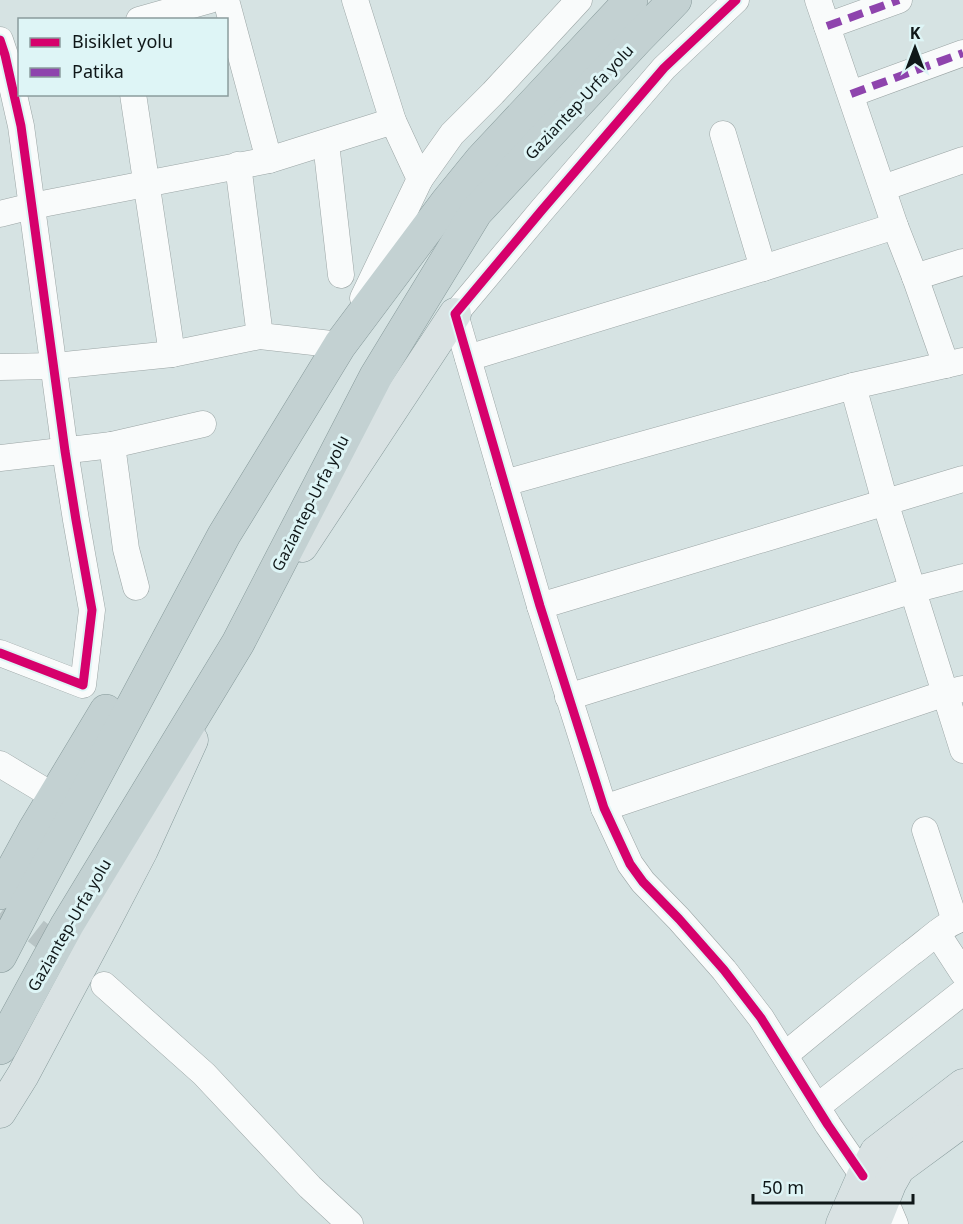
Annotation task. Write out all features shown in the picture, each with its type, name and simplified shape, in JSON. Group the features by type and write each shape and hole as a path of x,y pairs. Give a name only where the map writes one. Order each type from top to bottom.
{"highway":[{"name":"Gaziantep-Urfa yolu","path":"0,956 224,535 340,345 482,159 631,0"},
{"name":"Gaziantep-Urfa yolu","path":"0,1048 67,925 238,643 376,376 476,213 675,0"},
{"path":"0,893 116,694 224,535"}],"main road":[{"path":"0,1113 23,1075 142,850 238,643 455,314"},
{"path":"879,1206 876,1152 963,1085"},
{"path":"842,1224 879,1206 899,1168 963,1121"}],"street":[{"path":"144,18 179,4 210,0"},
{"path":"226,0 269,160"},
{"path":"355,0 393,122 420,178"},
{"path":"0,367 55,366 172,354 260,336 340,345 420,178 452,134 579,0"},
{"path":"736,0 664,68 455,314 568,697 604,808 630,864 643,882 724,970 761,1018 879,1206"},
{"path":"504,483 853,386 955,363 915,278 895,226 818,0"},
{"path":"827,26 899,0"},
{"path":"0,653 83,685 92,610 76,520 21,126 6,51"},
{"path":"851,94 963,53"},
{"path":"133,96 172,354"},
{"path":"0,214 269,160 393,122"},
{"path":"723,134 763,268"},
{"path":"326,143 341,275"},
{"path":"883,188 963,160"},
{"path":"238,165 260,336"},
{"path":"468,358 895,226"},
{"path":"915,278 963,262"},
{"path":"853,386 885,502 913,590 955,691 963,750"},
{"path":"0,458 112,445 203,424"},
{"path":"112,445 126,549 136,587"},
{"path":"540,606 963,479"},
{"path":"568,697 913,590 963,577"},
{"path":"604,808 955,691"},
{"path":"0,764 55,797"},
{"path":"926,830 963,973"},
{"path":"784,1054 952,924"},
{"path":"104,984 204,1074 302,1179 350,1224"},
{"path":"817,1107 963,992"}],"tunnel":[{"path":"5,907 68,956"}],"marked path":[{"path":"827,26 899,0"},
{"path":"851,94 963,53"}],"cycle path":[{"path":"736,0 664,68 455,314 540,606 604,808 630,864 643,882 724,970 761,1018 863,1176"},
{"path":"0,40 21,126 65,451 92,610 83,685 0,653"}]}
